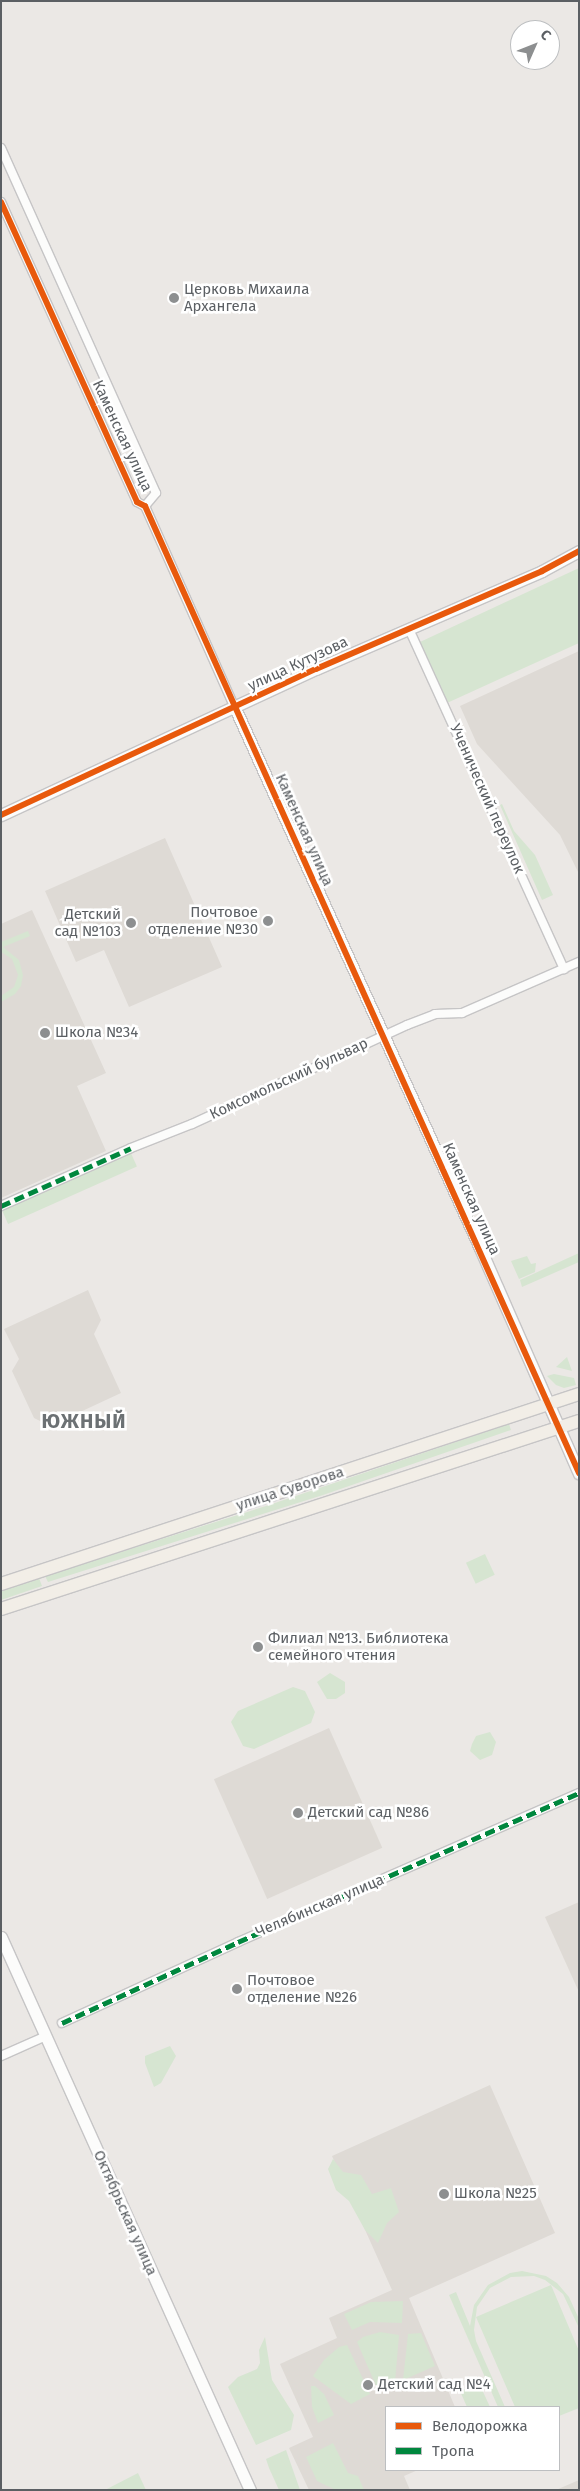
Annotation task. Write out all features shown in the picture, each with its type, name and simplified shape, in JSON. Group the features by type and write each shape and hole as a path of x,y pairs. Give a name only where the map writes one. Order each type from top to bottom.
{"main road":[{"name":"улица Суворова","path":"1,1584 579,1394"},
{"name":"улица Суворова","path":"1,1609 579,1421"}],"street":[{"name":"Каменская улица","path":"1,148 156,493 145,506"},
{"name":"Каменская улица","path":"1,202 137,502 145,506 579,1472"},
{"name":"улица Кутузова","path":"1,815 316,669 542,571 579,551"},
{"name":"Ученический переулок","path":"409,629 564,969"},
{"name":"Комсомольский бульвар","path":"1,1206 131,1148 192,1124 435,1014 462,1013 579,962"},
{"name":"Челябинская улица","path":"62,2023 238,1942 579,1793"},
{"name":"Октябрьская улица","path":"1,1937 250,2490"},
{"path":"1,2056 46,2036"}],"shaded area":[{"path":"579,651 579,874 560,835 477,744 460,706"},
{"name":"Детский сад №103","path":"165,838 222,967 129,1007 104,950 76,962 45,891"},
{"name":"Школа №34","path":"32,910 106,1073 77,1086 106,1151 1,1198 1,924"},
{"path":"88,1290 101,1320 94,1334 121,1393 50,1426 34,1418 12,1371 19,1359 4,1329"},
{"name":"Детский сад №86","path":"329,1728 382,1848 267,1899 214,1779"},
{"path":"579,1902 579,1992 545,1917"},
{"path":"490,2085 555,2233 409,2298 455,2406 385,2406 385,2471 416,2471 404,2476 410,2490 309,2490 289,2448 313,2437 280,2364 337,2338 329,2318 392,2290 332,2156"},
{"path":"579,2480 579,2490 556,2490"}],"green space":[{"path":"579,568 579,643 447,703 420,642"},
{"path":"502,804 514,831 535,855 553,895 542,900 500,805"},
{"path":"28,931 30,936 3,947 19,960 23,975 21,986 15,994 1,1002 1,996 14,987 18,975 12,959 1,952 1,942"},
{"path":"130,1151 137,1167 8,1224 1,1208"},
{"path":"579,1253 579,1262 522,1287 520,1280"},
{"path":"527,1256 531,1264 536,1263 535,1272 519,1279 511,1261"},
{"path":"567,1357 572,1371 556,1367"},
{"path":"554,1374 574,1378 576,1385 564,1388 556,1385 547,1376"},
{"path":"509,1424 511,1430 323,1495 48,1582 45,1576 266,1506"},
{"path":"485,1554 495,1575 476,1584 466,1563"},
{"path":"39,1578 42,1586 1,1600 1,1590"},
{"path":"330,1673 345,1682 345,1693 336,1699 327,1699 317,1682"},
{"path":"293,1687 305,1691 315,1712 311,1723 254,1749 243,1746 231,1722 238,1711"},
{"path":"490,1732 496,1742 492,1755 480,1760 470,1751 472,1744 476,1736"},
{"path":"170,2046 176,2056 161,2083 154,2087 145,2063 145,2056"},
{"path":"333,2159 343,2172 361,2175 372,2194 391,2188 399,2212 387,2223 378,2243 365,2230 349,2201 336,2190 328,2169"},
{"path":"522,2271 546,2276 557,2283 569,2297 579,2319 579,2328 563,2294 545,2280 534,2276 511,2277 490,2288 477,2307 474,2330 476,2341 505,2406 498,2406 449,2295 456,2292 470,2326 474,2305 488,2285 510,2273"},
{"path":"551,2285 579,2351 579,2408 560,2416 560,2406 515,2406 476,2317"},
{"path":"403,2301 402,2323 370,2322 352,2330 344,2314 371,2302"},
{"path":"380,2332 399,2335 395,2382 378,2390 357,2342 363,2337"},
{"path":"421,2333 435,2366 403,2380 408,2334"},
{"path":"265,2337 272,2380 294,2415 291,2430 256,2445 228,2387 238,2377 257,2369 260,2363 259,2350"},
{"path":"347,2345 370,2394 351,2404 313,2376 324,2360 339,2347"},
{"path":"479,2383 490,2406 467,2406 460,2391"},
{"path":"311,2386 315,2386 324,2394 334,2415 318,2423 312,2407"},
{"path":"333,2443 348,2473 358,2476 364,2490 336,2490 317,2481 306,2457"},
{"path":"286,2450 300,2490 279,2490 269,2468 266,2459"},
{"path":"138,2473 146,2490 105,2490"}],"marked path":[{"path":"1,1206 131,1148"},
{"path":"62,2023 238,1942 579,1793"}],"cycle path":[{"path":"1,202 137,502 145,506 579,1473"},
{"path":"1,815 316,669 542,571 579,551"}],"place":[{"name":"Церковь Михаила Архангела","path":"174,298"},
{"name":"Почтовое отделение №30","path":"268,921"},
{"name":"Детский сад №103","path":"131,923"},
{"name":"Школа №34","path":"45,1033"},
{"name":"Филиал №13. Библиотека семейного чтения","path":"258,1647"},
{"name":"Детский сад №86","path":"298,1813"},
{"name":"Почтовое отделение №26","path":"237,1989"},
{"name":"Школа №25","path":"444,2194"},
{"name":"Детский сад №4","path":"368,2385"}],"district":[{"name":"ЮЖНЫЙ","path":"84,1421"}]}
